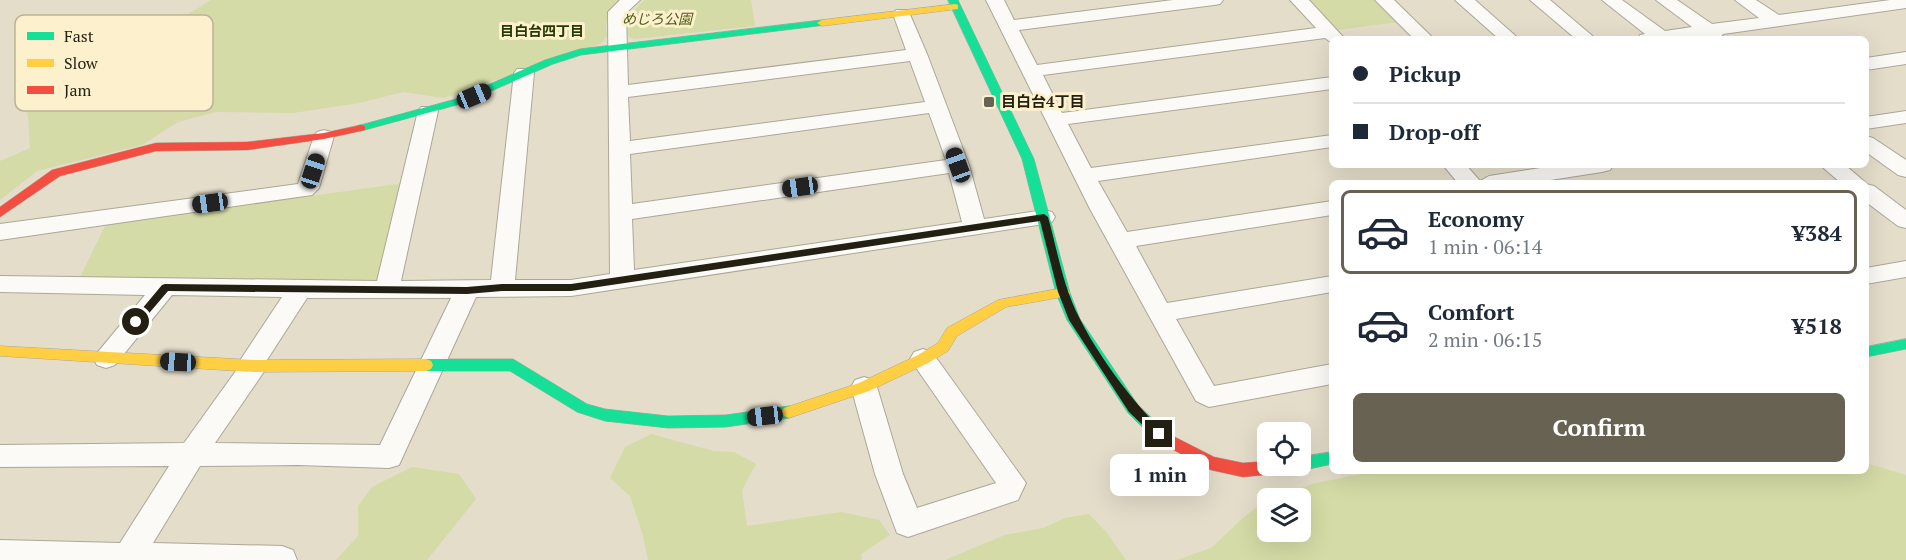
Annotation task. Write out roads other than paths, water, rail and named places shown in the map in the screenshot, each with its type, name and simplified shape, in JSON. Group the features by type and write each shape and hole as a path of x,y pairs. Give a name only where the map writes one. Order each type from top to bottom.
{"street":[{"path":"622,281 617,12 632,0"},
{"path":"995,0 1084,176 1204,394 1209,397 1329,375"},
{"path":"1009,26 1214,0"},
{"path":"1299,0 1333,36"},
{"path":"1384,0 1422,36"},
{"path":"1464,0 1506,36"},
{"path":"1539,0 1583,36"},
{"path":"1611,0 1655,36"},
{"path":"1665,0 1714,35"},
{"path":"1744,0 1776,21"},
{"path":"1821,0 1840,12"},
{"path":"1900,0 1906,3"},
{"path":"0,213 56,173 156,147 210,148 324,136 460,101 564,57 617,46 902,14 954,3 1028,159 1063,292 1074,320 1133,409 1159,434 1186,451 1212,463 1243,470 1257,469"},
{"path":"1695,36 1714,35 1776,21 1906,3"},
{"path":"902,14 958,165 975,227"},
{"path":"1032,71 1329,36"},
{"path":"618,92 918,54"},
{"path":"1869,64 1906,58"},
{"path":"502,288 525,73"},
{"path":"1056,120 1329,82"},
{"path":"619,149 936,106"},
{"path":"387,289 428,111"},
{"path":"1869,123 1906,117"},
{"path":"0,232 304,190 308,188 324,136"},
{"path":"1084,176 1329,141"},
{"path":"1869,144 1906,170"},
{"path":"621,213 958,165"},
{"path":"1457,168 1467,180"},
{"path":"1508,180 1583,168"},
{"path":"1835,168 1852,180"},
{"path":"1869,193 1906,221"},
{"path":"1121,241 1329,208"},
{"path":"0,284 300,289 571,288 1044,217"},
{"path":"1869,275 1906,269"},
{"path":"1160,313 1329,285"},
{"path":"106,358 165,287"},
{"path":"127,558 300,289"},
{"path":"0,456 193,453 389,457 429,367 467,290"},
{"path":"0,351 252,366 513,365 582,408 605,415 668,423 726,421 784,414 864,387 943,347 952,332 1004,303 1063,292"},
{"path":"1869,351 1906,344"},
{"path":"864,387 889,474 908,524 1008,491 1012,483 923,358"},
{"path":"1311,462 1329,459"},
{"path":"0,553 127,558 282,560"}],"place":[{"name":"目白台4丁目","path":"989,102"}],"district":[{"name":"目白台四丁目","path":"542,31"}],"park label":[{"name":"めじろ公園","path":"657,19"}]}
